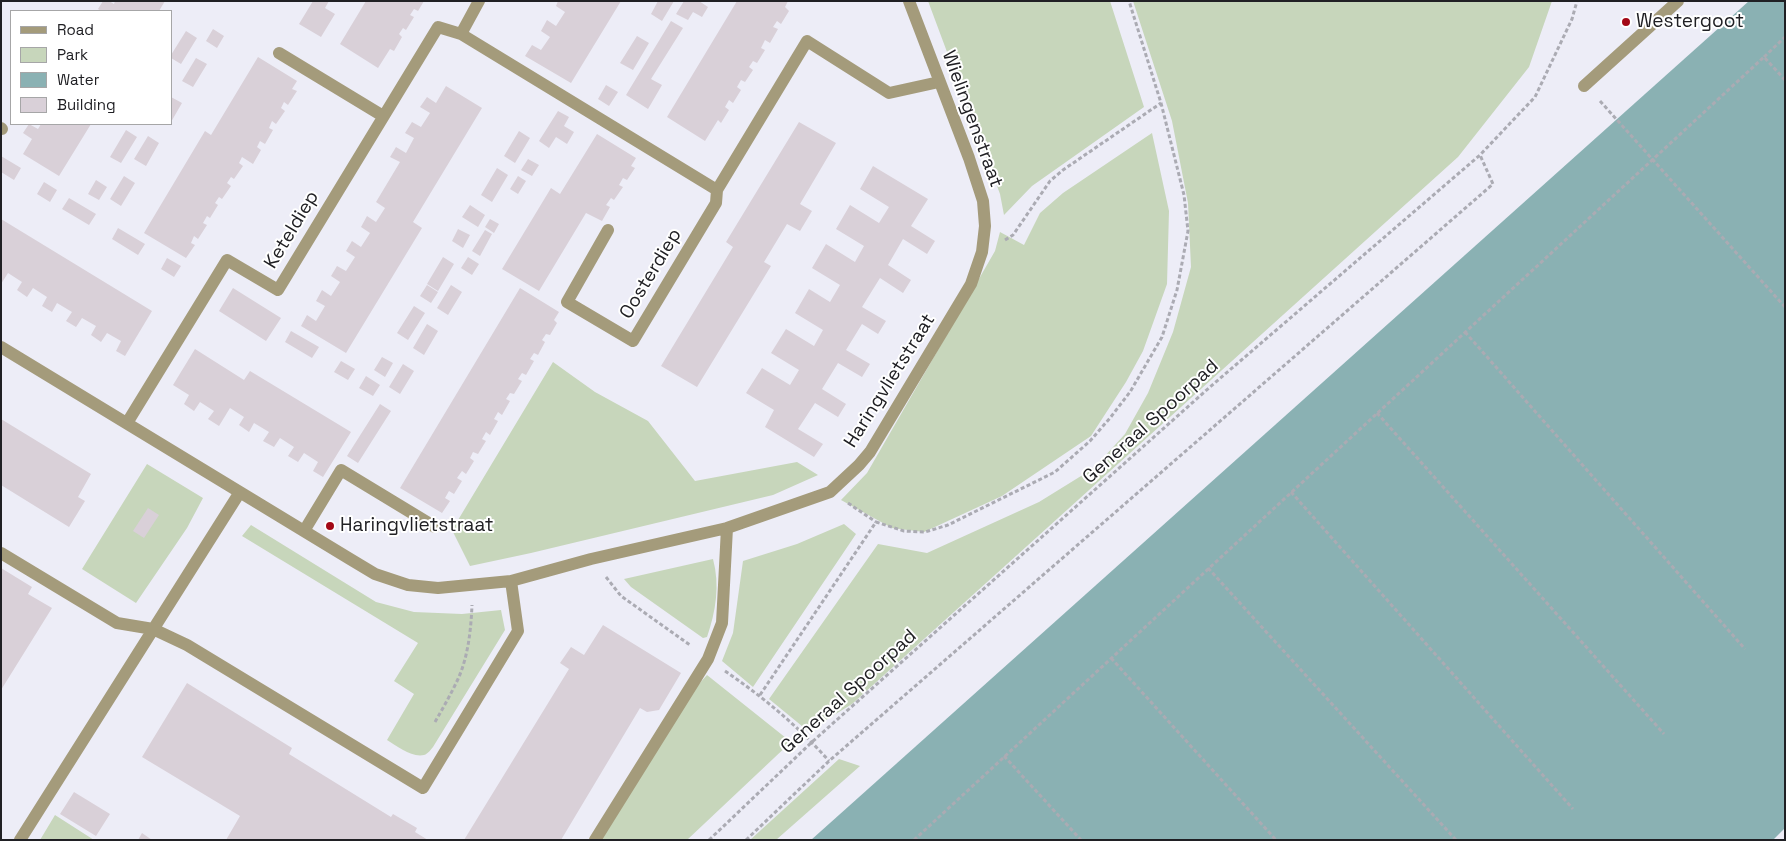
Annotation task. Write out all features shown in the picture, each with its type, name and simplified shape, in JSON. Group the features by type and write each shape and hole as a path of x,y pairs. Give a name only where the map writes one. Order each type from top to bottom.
{"street":[{"path":"479,1 460,34 717,190"},
{"name":"Wielingenstraat","path":"908,1 969,158 983,201 985,226 982,252"},
{"path":"1584,86 1678,1"},
{"name":"Keteldiep","path":"127,423 227,260 278,290 438,27 460,34"},
{"name":"Oosterdiep","path":"608,230 567,302 633,341 716,203 717,190 807,41 889,93 939,82"},
{"path":"279,53 383,116"},
{"name":"Haringvlietstraat","path":"1,347 375,574 408,585 438,588 511,581 591,559 727,528 830,492 870,452 971,284 982,252"},
{"path":"304,531 341,470 434,527"},
{"path":"20,840 240,492"},
{"path":"595,840 708,659 722,623 727,528"},
{"path":"1,553 117,623 152,629 187,645 424,788 518,631 511,581"}],"path":[{"path":"830,492 876,522 904,531 925,532 948,525 1055,472 1090,441 1130,392 1162,337 1176,290 1188,231 1184,195 1161,103 1129,1"},
{"name":"Generaal Spoorpad","path":"709,840 812,742 1210,387 1480,155 1535,97 1572,19 1577,1"},
{"path":"914,840 1785,37"},
{"path":"1764,57 1785,80"},
{"path":"982,252 1014,235 1050,181 1063,170 1161,103"},
{"path":"1607,108 1785,307"},
{"path":"746,840 829,761 1493,184 1480,155"},
{"path":"1465,332 1745,648"},
{"path":"1377,413 1664,734"},
{"path":"1291,492 1573,809"},
{"path":"760,695 876,522"},
{"path":"1208,568 1456,840"},
{"path":"432,729 458,678 466,652 471,623 472,601 468,585"},
{"path":"1111,658 1276,840"},
{"path":"812,742 829,761"},
{"path":"1004,756 1081,840"}],"green space":[{"path":"928,1 1110,1 1144,107 1032,186 1004,215 1000,194"},
{"path":"1133,1 1552,1 1529,67 1458,157 852,704 808,731 769,699 878,544 927,553 1039,502 1094,468 1125,434 1148,393 1173,332 1191,267 1188,203 1172,121"},
{"path":"1152,133 1169,211 1167,284 1143,351 1126,382 1091,436 1002,496 924,532 892,528 841,500 867,473 995,251 1000,232 1024,245 1040,213 1063,193"},
{"path":"553,362 595,392 648,421 695,481 797,462 818,475 773,495 470,566 452,530"},
{"path":"147,464 203,498 187,528 136,603 82,569"},
{"path":"844,524 856,534 753,687 722,661 733,633 743,561 797,544"},
{"path":"251,525 376,602 414,612 462,614 501,610 505,630 427,754 415,755 387,740 414,694 394,681 418,643 242,536"},
{"path":"713,559 717,588 716,598 713,618 707,637 703,638 631,587 624,579"},
{"path":"707,675 791,742 687,840 591,840 682,703"},
{"path":"839,759 860,766 776,840 750,840"},
{"path":"55,815 94,840 40,840"}],"water":[{"name":"Westergoot","path":"1749,1 1785,1 1785,828 1773,840 811,840"}],"building":[{"path":"103,1 109,1 114,4 115,1 165,1 160,10 98,9"},
{"path":"313,1 329,1 325,8 335,14 321,37 299,24"},
{"path":"366,1 424,1 418,11 414,9 410,15 414,17 406,30 403,28 399,34 402,37 394,51 390,49 378,68 340,44"},
{"path":"558,1 621,1 571,83 525,56 532,45 541,50 550,37 541,31 547,20 556,26 565,12 556,6"},
{"path":"658,1 674,1 662,21 651,14"},
{"path":"684,1 699,1 708,7 702,17 693,12 688,20 676,14"},
{"path":"737,1 788,1 785,7 789,11 781,24 777,21 773,27 778,29 770,43 765,40 761,48 765,50 757,63 753,61 749,67 753,70 745,82 741,80 737,87 741,90 733,103 729,100 725,107 729,110 721,123 718,120 705,141 667,117"},
{"path":"671,21 683,28 651,79 662,85 648,109 626,95"},
{"path":"213,29 224,36 217,48 206,41"},
{"path":"186,31 197,38 181,64 172,59 172,53"},
{"path":"637,36 649,43 633,70 620,63"},
{"path":"258,57 297,81 292,89 297,91 288,105 284,102 281,108 285,111 276,124 272,121 269,128 273,130 265,144 260,141 257,147 261,150 253,164 242,157 239,163 243,166 234,179 231,177 227,183 231,186 222,199 219,197 215,203 218,205 210,218 207,216 203,223 207,225 198,239 194,236 191,243 195,245 186,258 144,233 205,131 211,135"},
{"path":"196,58 207,64 193,87 182,81"},
{"path":"606,85 618,92 609,106 598,99"},
{"path":"446,86 482,108 413,222 422,228 346,353 301,326 307,315 316,321 325,306 316,301 322,290 331,296 340,282 331,276 337,266 346,271 355,257 346,251 352,241 361,247 370,233 361,227 367,216 376,222 385,208 376,202 400,162 390,157 396,147 406,153 414,138 405,133 412,122 421,127 430,113 420,107 427,97 436,103"},
{"path":"172,98 182,103 172,120"},
{"path":"558,111 569,117 564,126 574,132 567,144 556,137 549,148 539,141"},
{"path":"799,122 836,143 800,204 812,211 800,231 787,224 764,262 771,266 697,387 661,366 733,247 726,242"},
{"path":"28,125 38,129 40,125 90,125 59,176 23,154 32,139 23,133"},
{"path":"126,130 137,137 121,163 110,157"},
{"path":"519,131 530,138 515,163 504,156"},
{"path":"597,134 636,158 631,166 635,168 627,180 623,178 619,185 623,187 614,200 611,198 606,205 610,207 602,221 586,213 539,291 502,269 551,188 560,194"},
{"path":"148,136 159,143 146,166 134,159"},
{"path":"1,156 21,168 14,180 1,172"},
{"path":"528,159 539,165 532,176 521,170"},
{"path":"873,166 928,199 911,226 935,241 927,254 903,239 888,265 911,280 903,293 880,278 862,307 886,321 878,334 862,324 846,350 870,364 862,377 838,363 822,389 846,404 838,417 815,403 798,429 823,444 814,457 765,427 774,410 746,393 762,368 790,385 799,370 771,353 786,329 814,346 823,330 795,313 809,289 830,302 840,285 812,268 826,244 855,262 864,246 836,229 850,205 879,223 889,207 860,189"},
{"path":"497,168 508,175 492,202 481,195"},
{"path":"124,176 135,183 121,206 110,199"},
{"path":"518,176 526,181 518,194 510,189"},
{"path":"96,180 107,187 99,200 88,194"},
{"path":"44,182 57,190 50,202 37,194"},
{"path":"69,198 96,214 89,225 62,209"},
{"path":"470,205 485,215 478,227 462,217"},
{"path":"1,219 152,311 125,356 116,351 121,341 107,333 101,342 91,335 96,326 82,318 76,327 66,321 72,312 57,303 52,312 42,306 47,297 33,288 27,297 17,290 22,282 8,273 1,284"},
{"path":"490,219 499,224 494,233 485,227"},
{"path":"118,228 145,244 138,255 112,239"},
{"path":"458,229 470,235 463,248 452,241"},
{"path":"485,230 492,234 480,256 472,251"},
{"path":"443,257 454,264 438,291 427,284"},
{"path":"468,257 479,264 472,275 461,268"},
{"path":"167,258 181,266 174,277 161,269"},
{"path":"427,285 438,292 431,303 420,296"},
{"path":"451,285 462,292 448,315 437,308"},
{"path":"233,288 281,318 266,341 219,311"},
{"path":"520,288 559,312 554,320 557,323 550,335 546,334 542,340 545,342 538,355 534,353 530,359 534,361 526,375 522,373 518,379 522,381 514,394 510,393 506,399 510,401 502,415 498,412 494,419 498,421 490,435 486,432 482,439 486,441 478,454 473,452 470,458 474,461 466,474 462,471 457,478 462,481 454,494 449,491 445,498 450,501 442,513 400,488"},
{"path":"414,306 425,313 408,340 397,333"},
{"path":"427,324 438,331 424,355 413,348"},
{"path":"291,331 319,347 312,358 285,342"},
{"path":"195,349 244,380 250,371 351,432 323,477 313,471 318,462 304,453 298,462 288,456 294,447 280,438 274,447 263,441 269,432 254,423 249,432 239,425 244,417 230,408 219,426 208,419 214,411 200,402 194,411 184,404 189,395 173,385"},
{"path":"382,357 393,363 385,377 374,370"},
{"path":"341,361 355,369 348,380 334,372"},
{"path":"403,364 414,371 400,394 389,387"},
{"path":"366,376 380,385 373,396 359,388"},
{"path":"380,404 391,411 358,463 347,456"},
{"path":"1,419 91,474 78,497 85,501 69,527 1,485"},
{"path":"148,508 159,515 144,538 133,531"},
{"path":"1,568 32,587 28,594 52,608 1,690"},
{"path":"603,625 681,673 659,710 647,712 640,708 561,840 464,840 569,669 560,663 571,647 584,655"},
{"path":"187,683 292,748 289,754 391,817 393,814 417,828 415,832 428,840 226,840 240,816 142,757"},
{"path":"74,792 110,814 96,836 60,814"},
{"path":"142,833 152,840 138,840"}],"place":[{"name":"Westergoot","path":"1626,22"},
{"name":"Haringvlietstraat","path":"330,526"}]}
